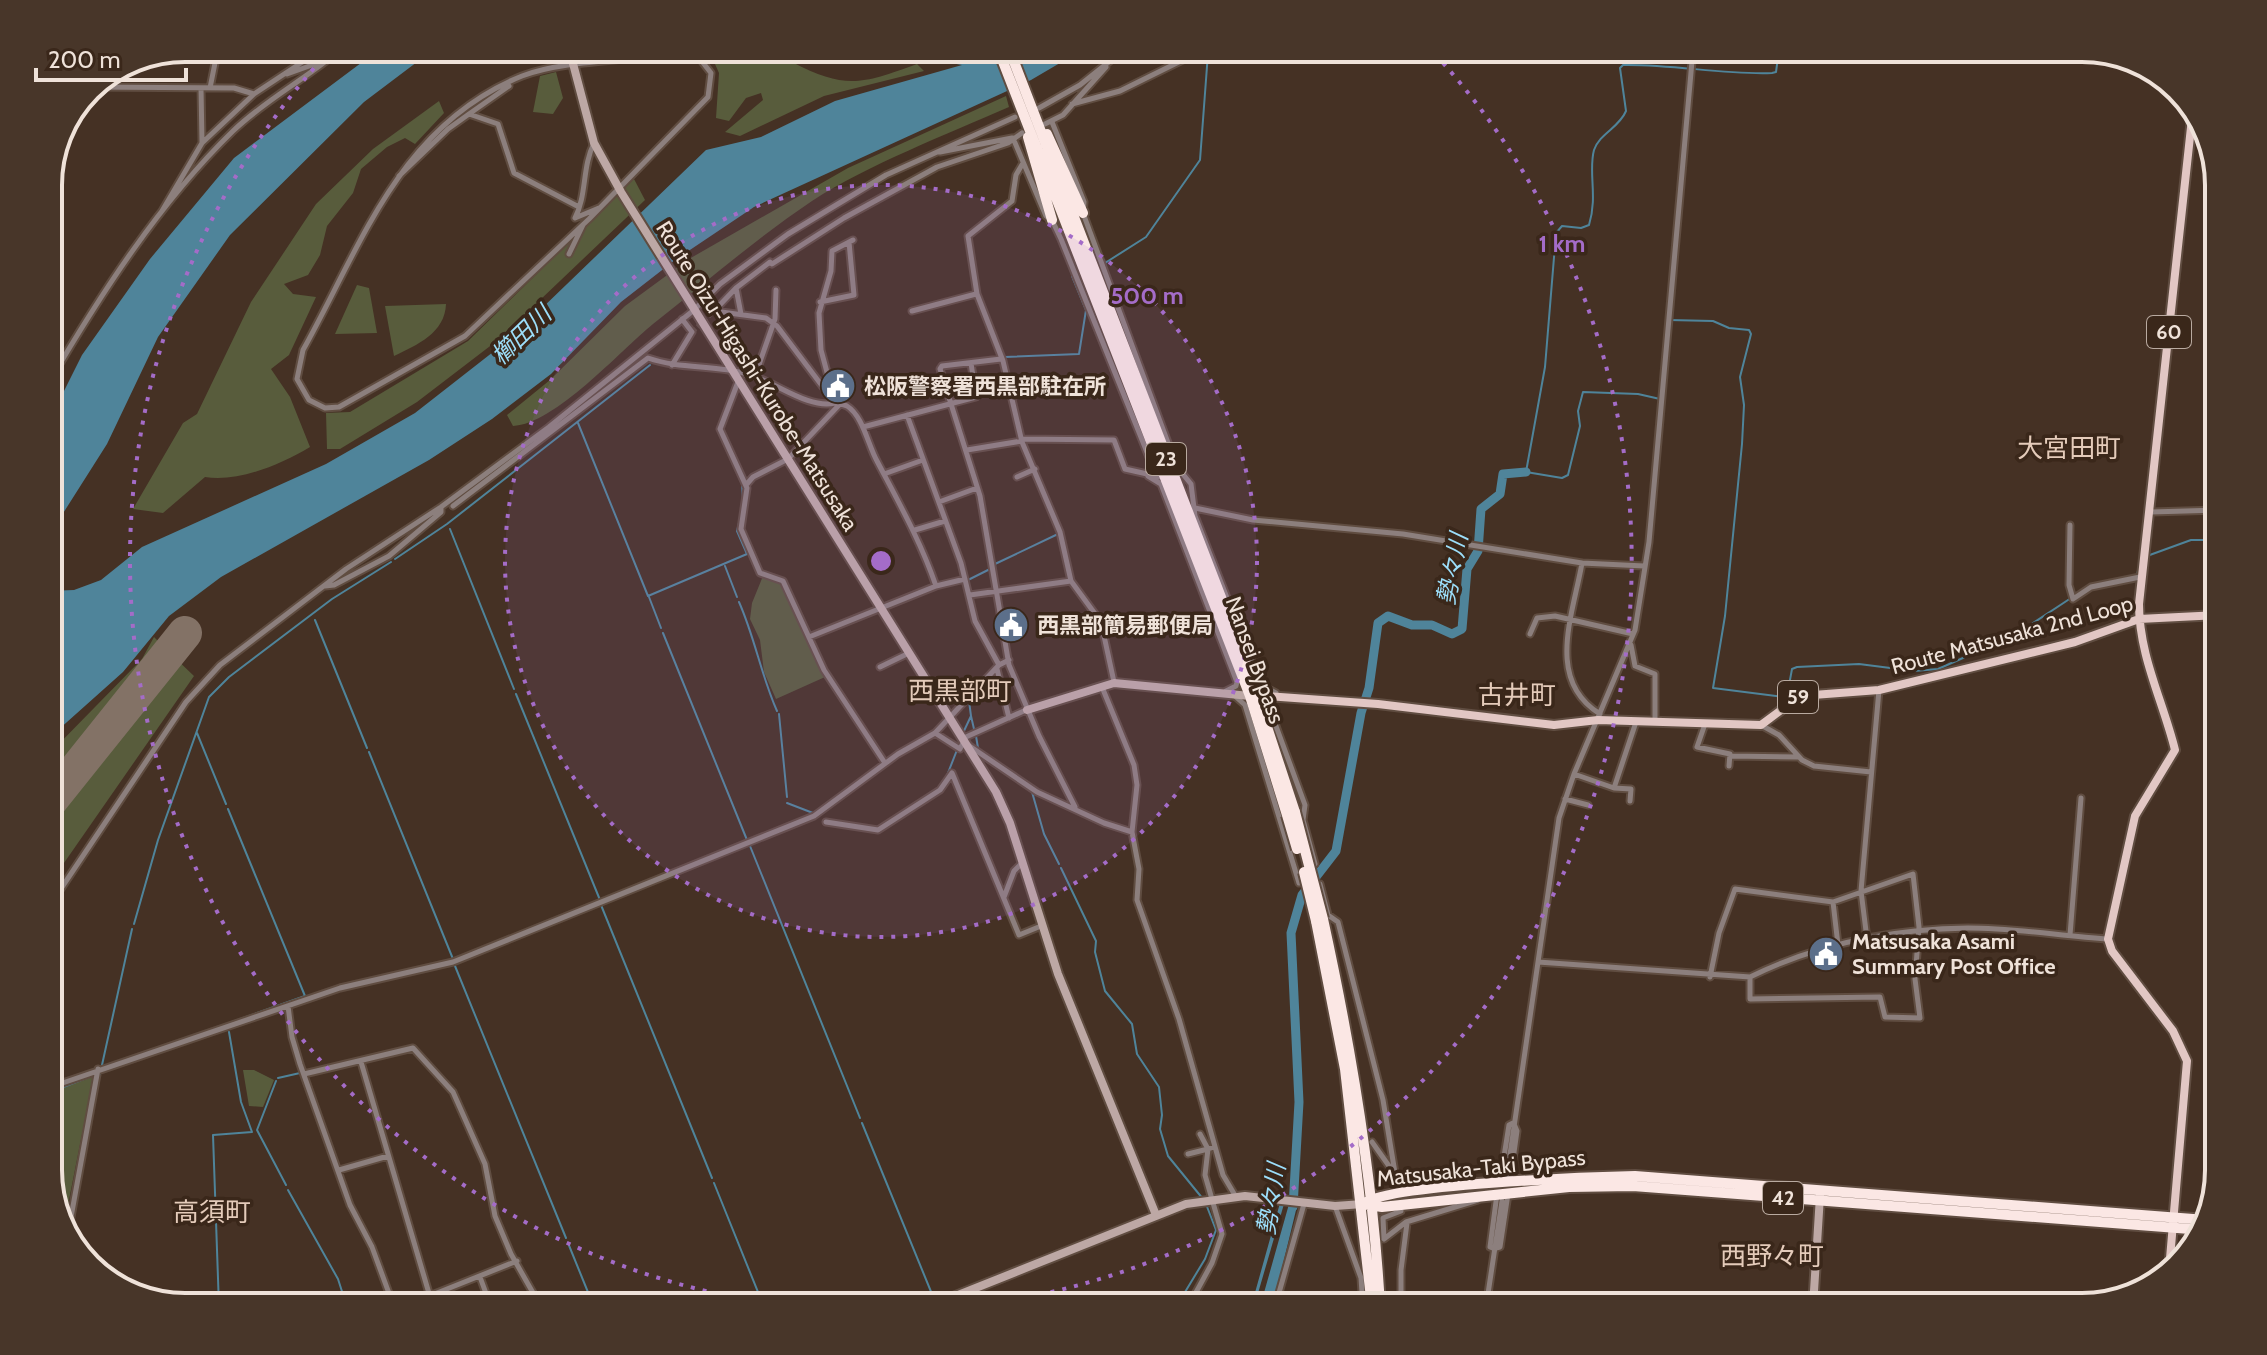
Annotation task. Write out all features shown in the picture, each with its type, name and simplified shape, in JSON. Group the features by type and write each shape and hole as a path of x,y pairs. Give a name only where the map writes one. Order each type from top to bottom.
{"highway":[{"name":"Nansei Bypass","path":"1004,62 1028,114 1254,695 1291,814 1349,1038 1379,1293"},
{"name":"Nansei Bypass","path":"1013,62 1028,114"},
{"path":"1028,114 1067,173 1083,213"},
{"path":"1028,114 1029,145 1052,220"},
{"name":"Matsusaka-Taki Bypass","path":"1369,1203 1429,1190 1633,1186 1820,1196 2174,1223 2191,1227"},
{"name":"Matsusaka-Taki Bypass","path":"1369,1203 1400,1204 1480,1196 1504,1188"},
{"name":"Nansei Bypass","path":"1369,1203 1372,1293"},
{"name":"Matsusaka-Taki Bypass","path":"2174,1223 2194,1221"}],"main road":[{"name":"Route Oizu-Higashi-Kurobe-Matsusaka","path":"573,62 594,143 619,189 950,718 961,743 996,792 1023,862 1041,926 1156,1215"},
{"name":"60","path":"2108,939 2135,816 2175,750 2151,680 2139,619 2140,577 2151,512 2191,129"},
{"name":"Route Matsusaka 2nd Loop","path":"1761,725 1800,696 1879,690 2063,645 2139,619 2205,616"},
{"path":"1027,710 1114,683 1254,695"},
{"name":"59","path":"1254,695 1352,701 1554,725 1599,717 1761,725"},
{"path":"2108,939 2112,951 2173,1031 2187,1061 2171,1255"},
{"path":"1815,1293 1820,1196"},
{"path":"963,1293 1156,1215 1207,1200 1236,1197 1335,1206 1369,1203"}],"street":[{"path":"210,88 215,62"},
{"path":"162,213 202,143 254,94 303,62"},
{"path":"282,77 321,62"},
{"path":"62,363 190,176 234,130 278,93 324,62"},
{"path":"573,62 515,80 458,111 433,132 398,176 298,362 297,379 304,394 325,408 348,404 465,336 619,189 708,97 711,73 702,62"},
{"path":"1108,62 1072,104 1049,123 1084,202 1083,213 1098,263 1177,467 1191,484 1195,508 1261,685 1276,695 1269,707 1305,805 1303,820 1315,864"},
{"path":"62,887 202,681 324,586 441,507 549,427 682,319 720,284 788,234 859,190 934,152 1028,114 1080,85 1108,62"},
{"path":"1072,104 1120,91 1179,62"},
{"path":"1495,1249 1490,1247 1517,1131 1513,1123 1565,799 1631,645 1645,566 1692,62"},
{"path":"398,176 469,114 515,80"},
{"path":"112,87 243,89 254,94"},
{"path":"201,88 202,143"},
{"path":"469,114 498,124 514,173 579,207"},
{"path":"837,404 773,323 766,318 714,311 736,288 770,262 772,264 881,197 937,167 952,164 1022,133"},
{"path":"934,152 1013,138"},
{"path":"1013,138 1046,216 1052,220 1078,272 1153,467 1148,476"},
{"path":"594,143 585,171 577,220 599,208"},
{"path":"1023,163 1016,175 1012,201 968,236 977,294 1001,359 1021,440 1060,532 1071,581 1101,622 1114,683"},
{"path":"569,254 583,224"},
{"path":"820,302 854,295 851,241 832,251 831,271 820,302 821,350 837,404"},
{"path":"736,288 741,314"},
{"path":"755,376 773,323 776,290"},
{"path":"912,311 977,294"},
{"path":"672,365 692,332 682,319"},
{"path":"453,506 548,436 644,359 733,371 755,376 816,403 848,407 863,427 884,474 915,530 920,552 936,586"},
{"path":"1001,359 940,369 977,488 1009,660 1027,710 1075,807"},
{"path":"863,427 950,407 976,397 971,363"},
{"path":"738,382 722,420 721,436 746,485 743,540 760,573 783,581 832,685 885,763"},
{"path":"746,485 753,477 787,457 837,404"},
{"path":"907,415 970,595 975,621 998,667 1009,718"},
{"path":"967,450 1021,440 1114,440 1125,469 1148,476 1186,479"},
{"path":"884,474 923,460"},
{"path":"1017,477 1034,470"},
{"path":"1148,476 1161,484 1237,682 1236,686 1226,691 1245,705 1299,883"},
{"path":"939,502 977,488"},
{"path":"324,586 334,585 389,556 441,512 441,507"},
{"path":"1195,508 1253,520 1403,534 1582,563 1645,566"},
{"path":"2151,512 2205,510"},
{"path":"915,530 945,521"},
{"path":"2070,525 2072,597 2091,587 2140,577"},
{"path":"1582,563 1565,656 1568,676 1577,695 1599,717"},
{"path":"809,637 936,586 965,580"},
{"path":"970,595 1071,581"},
{"path":"1530,634 1537,618 1555,616 1633,635"},
{"path":"1631,645 1635,666 1655,674 1655,721"},
{"path":"880,667 909,653"},
{"path":"62,1083 381,976 453,962 814,816 885,763 935,733 998,667 1009,660"},
{"path":"1102,687 1134,765 1137,785 1132,832 1139,869 1137,900 1179,1019 1211,1148 1236,1197"},
{"path":"1867,939 1861,891 1879,690"},
{"path":"961,743 966,737 1027,710"},
{"path":"1614,788 1637,721"},
{"path":"1705,723 1697,747 1731,756 1798,757"},
{"path":"1761,725 1779,735 1798,757 1814,766 1871,772"},
{"path":"935,733 961,743 1037,792 1104,823 1132,832"},
{"path":"1729,766 1731,756"},
{"path":"826,822 878,830 940,790 952,773 1019,935 1041,926"},
{"path":"1574,774 1614,788 1631,789 1630,801"},
{"path":"2070,935 2081,798"},
{"path":"1565,799 1588,805"},
{"path":"1004,898 1014,871 1023,862"},
{"path":"1710,977 1719,933 1735,889 1833,902 1913,874 1918,931 1915,979 1920,1018 1885,1017 1880,997 1750,999 1750,977"},
{"path":"1320,884 1328,915 1338,922 1383,1100 1395,1173"},
{"path":"1833,902 1838,945"},
{"path":"1856,911 1863,911"},
{"path":"1538,962 1710,977 1750,977 1768,966 1838,945 1918,931 1969,928 2108,939"},
{"path":"288,1006 292,1037 304,1074 350,1205 372,1247 389,1293"},
{"path":"304,1074 413,1048 453,1092 485,1164 495,1216 511,1254 518,1260 534,1293"},
{"path":"361,1062 428,1293"},
{"path":"71,1215 98,1069"},
{"path":"1495,1249 1500,1247 1509,1125 1513,1123"},
{"path":"1200,1134 1211,1148"},
{"path":"1372,1142 1395,1173 1425,1181 1429,1190"},
{"path":"1188,1154 1211,1148"},
{"path":"1196,1293 1212,1263 1222,1234 1207,1200 1205,1175 1211,1148"},
{"path":"339,1170 388,1156"},
{"path":"1400,1204 1401,1211 1383,1218 1384,1239 1407,1222 1478,1201 1480,1196"},
{"path":"1279,1293 1302,1203"},
{"path":"1335,1206 1361,1278 1362,1293"},
{"path":"1401,1293 1407,1222"},
{"path":"1488,1293 1495,1249"},
{"path":"435,1293 518,1260"},
{"path":"480,1277 486,1293"}],"green space":[{"path":"714,62 792,62 827,77 854,81 868,80 917,64 924,71 824,96 740,136 725,132 763,100 761,93 746,98 729,121 716,118 719,73"},
{"path":"556,72 563,98 553,114 533,112 540,76"},
{"path":"1006,96 1009,107 882,163 812,201 751,245 653,324 567,400 530,422 513,426 507,415 550,380 625,306 689,259 848,168"},
{"path":"439,101 444,113 415,144 405,138 387,147 361,169 353,193 327,226 320,255 308,275 284,284 293,294 316,297 289,355 271,369 290,397 310,447 259,471 232,477 205,477 163,513 133,509 183,423 197,414 251,302 316,204 373,149"},
{"path":"634,179 645,200 498,340 417,402 340,449 327,449 326,413 350,412 468,341"},
{"path":"357,285 369,288 377,333 335,334"},
{"path":"446,304 441,323 428,337 394,356 385,306"},
{"path":"763,576 780,583 825,677 776,699 764,672 760,640 750,619 752,603"},
{"path":"154,637 166,649 62,779 62,741 142,659"},
{"path":"172,655 194,676 62,866 62,792"},
{"path":"243,1070 254,1070 274,1080 263,1107 249,1106"},
{"path":"94,1074 68,1206 62,1178 62,1089"}],"water":[{"path":"362,62 417,62 364,102 230,235 158,337 107,444 62,515 62,395 82,355 150,259 234,158"},
{"name":"櫛田川","path":"946,62 1062,62 1031,80 754,207 675,260 621,302 551,374 492,419 429,460 221,577 169,616 123,672 62,726 62,590 74,590 101,580 142,547 326,464 415,413 511,338 706,150 761,137 835,101 962,65"},
{"path":"1280,1203 1284,1204 1258,1293 1255,1293"},
{"path":"1289,1204 1297,1206 1276,1293 1264,1293"}],"waterway":[{"path":"1105,263 1146,237 1200,160 1207,62"},
{"name":"勢々川","path":"1660,399 1638,394 1583,392 1578,411 1580,426 1568,475 1562,478 1526,472 1545,367 1556,233 1562,226 1581,228 1589,225 1593,204 1594,150 1626,111 1620,68 1623,65 1772,73 1776,72 1777,62"},
{"path":"1005,357 1079,354 1086,310 1072,276"},
{"path":"1669,320 1713,321 1729,328 1749,330 1751,334 1740,377 1744,405 1742,444 1725,616 1713,688 1783,697 1787,696 1792,669 1797,667 1859,664 1914,671 1938,669 2015,635 2071,598"},
{"path":"395,559 447,524 650,365"},
{"path":"578,423 648,596 747,554 737,531 741,515"},
{"path":"751,476 784,458"},
{"name":"勢々川","path":"1293,1207 1299,1102 1291,933 1302,895 1336,851 1361,713 1369,688 1378,623 1388,616 1412,625 1432,625 1452,634 1462,629 1467,569 1478,551 1481,509 1500,494 1503,474 1526,472"},
{"path":"742,483 743,501"},
{"path":"450,529 514,689"},
{"path":"995,564 1058,534 1057,531"},
{"path":"2147,556 2191,540 2205,540"},
{"path":"2110,581 2137,575 2141,558"},
{"path":"134,924 158,840 209,697 229,677 332,599 391,562"},
{"path":"725,566 737,597"},
{"path":"968,580 990,569"},
{"path":"649,597 661,628"},
{"path":"739,602 777,711"},
{"path":"971,613 981,637"},
{"path":"315,620 367,748"},
{"path":"663,633 747,840"},
{"path":"516,694 600,900"},
{"path":"963,733 971,716 969,701"},
{"path":"779,714 787,797"},
{"path":"971,716 974,729"},
{"path":"197,733 226,804"},
{"path":"976,736 978,748"},
{"path":"946,778 957,750"},
{"path":"369,752 453,959"},
{"path":"978,756 999,769"},
{"path":"1005,773 1032,792 1044,834 1059,864"},
{"path":"787,803 813,813"},
{"path":"228,809 305,996 232,1022"},
{"path":"750,846 860,1118"},
{"path":"1061,868 1096,941 1095,952 1105,991 1132,1024 1137,1054 1159,1087 1160,1129 1168,1156 1203,1199"},
{"path":"601,905 712,1178"},
{"path":"102,1065 132,929"},
{"path":"455,966 566,1238"},
{"path":"286,1013 289,1032"},
{"path":"219,1293 213,1135 252,1132 241,1102 229,1032"},
{"path":"278,1078 300,1073 299,1069"},
{"path":"94,1106 100,1073"},
{"path":"62,1088 89,1077"},
{"path":"276,1081 257,1130 286,1185"},
{"path":"862,1123 932,1293"},
{"path":"714,1183 758,1293"},
{"path":"288,1190 338,1279 342,1293"},
{"path":"1184,1293 1205,1259 1216,1230 1206,1204"},
{"path":"568,1243 588,1293"}],"runway":[{"path":"62,787 185,633"}],"tunnel":[{"path":"692,332 714,311"}],"place":[{"name":"松阪警察署西黒部駐在所","path":"838,386"},
{"name":"西黒部簡易郵便局","path":"1011,625"},
{"name":"Matsusaka Asami Summary Post Office","path":"1826,954"}],"district":[{"name":"大宮田町","path":"2069,448"},
{"name":"西黒部町","path":"960,691"},
{"name":"古井町","path":"1517,695"},
{"name":"高須町","path":"212,1212"},
{"name":"西野々町","path":"1772,1256"}]}
